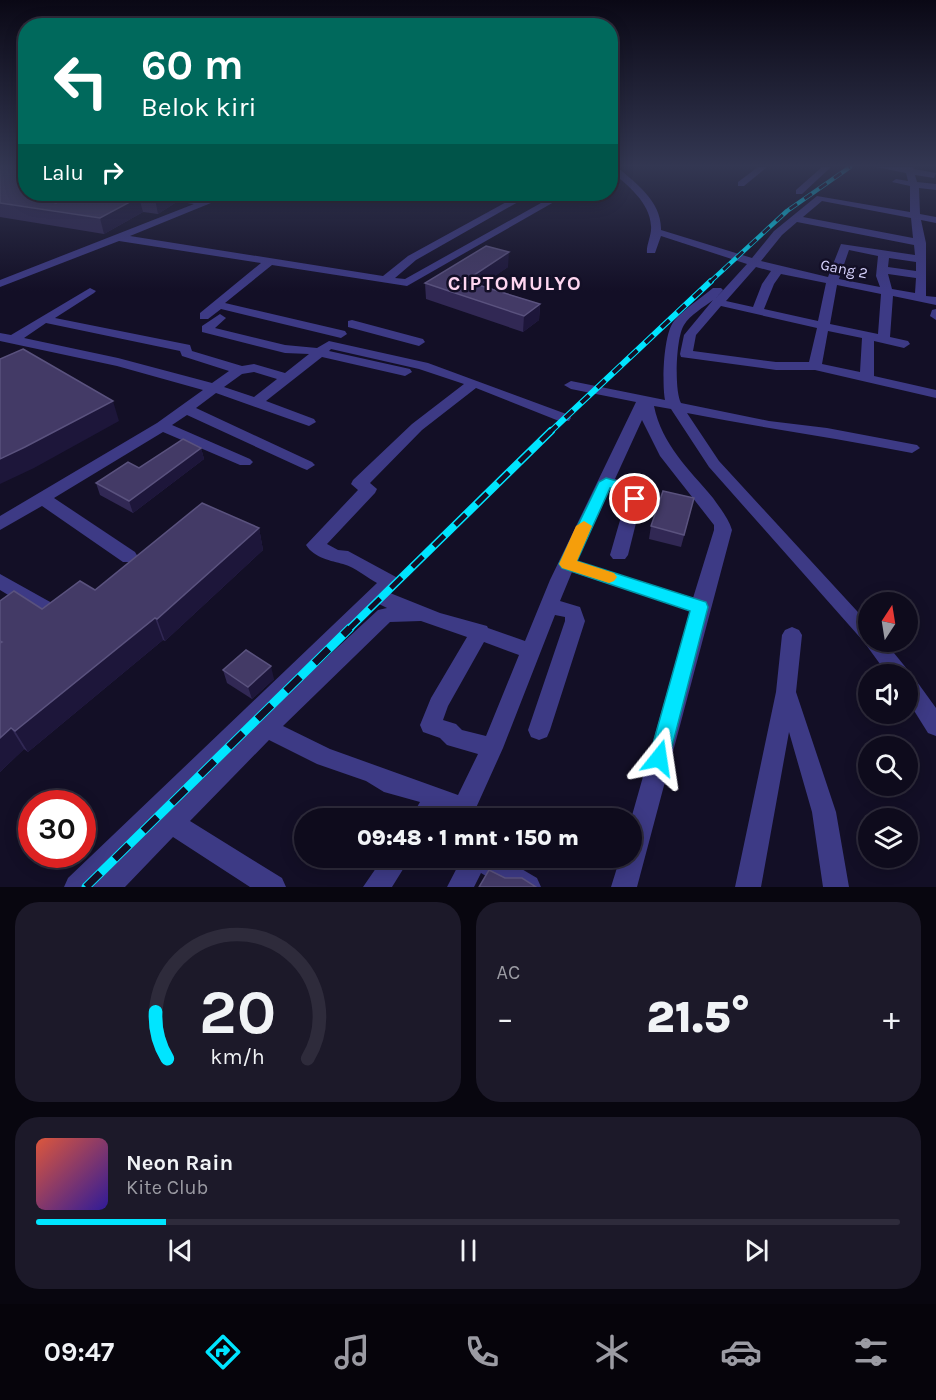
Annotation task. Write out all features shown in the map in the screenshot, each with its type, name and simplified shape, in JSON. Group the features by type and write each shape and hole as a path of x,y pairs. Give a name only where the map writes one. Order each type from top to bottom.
{"street":[{"path":"0,284 188,208"},
{"path":"385,280 412,258 501,208"},
{"path":"116,237 407,283 538,208"},
{"path":"651,251 658,232 652,208"},
{"path":"807,208 778,233 717,302 690,335 686,354 783,367 796,364 815,366 936,394"},
{"path":"860,208 917,222 936,231"},
{"path":"815,366 832,282 845,246 844,243 852,229 874,208"},
{"path":"916,208 921,243 920,299"},
{"path":"795,219 921,243"},
{"path":"917,222 936,220"},
{"path":"658,232 753,260 797,269 802,276"},
{"path":"845,246 920,259"},
{"path":"884,254 883,270 887,292 884,340"},
{"path":"753,260 678,324 670,386 676,405 688,428 740,495 858,624"},
{"name":"Gang 2","path":"753,260 802,276 936,301"},
{"path":"219,312 216,303 269,262"},
{"path":"757,312 768,284 778,270"},
{"path":"883,270 921,275"},
{"path":"6,338 44,319 90,291"},
{"path":"717,302 904,344"},
{"path":"219,312 206,329 285,349 319,352 411,373"},
{"path":"204,316 219,312 341,334"},
{"path":"44,319 185,348 187,353 239,370 255,368 288,378"},
{"path":"352,324 419,342"},
{"path":"867,379 868,336"},
{"path":"6,338 105,357 257,401 309,422"},
{"path":"257,401 329,345 412,363 474,383 564,418"},
{"path":"0,524 162,426 239,370"},
{"path":"77,887 390,582 315,545 369,489 358,484 417,427 474,383"},
{"path":"572,385 769,425 827,432 912,448"},
{"path":"464,808 492,748 567,564 645,401"},
{"path":"624,887 723,530 700,493 670,460 651,428 645,401"},
{"path":"186,409 307,465"},
{"path":"162,426 245,462"},
{"path":"606,482 630,489 634,495 619,555"},
{"path":"44,499 129,557"},
{"path":"567,564 700,607"},
{"path":"0,581 45,608"},
{"path":"377,595 422,614 530,651"},
{"path":"539,730 575,621 573,612 549,606"},
{"path":"107,887 266,728 385,615 395,612 422,614"},
{"path":"480,632 438,704 431,725 448,731 455,738 492,748"},
{"path":"748,887 786,692 792,635"},
{"path":"882,652 891,664"},
{"path":"786,692 823,804 834,860 836,887"},
{"path":"918,700 936,726"},
{"path":"266,728 325,757 373,773 392,784 414,788 436,797 452,808"},
{"path":"429,808 436,797"},
{"path":"172,823 273,887"},
{"path":"376,887 391,868"},
{"path":"460,887 472,868"},
{"path":"495,868 528,887"}],"building":[{"path":"36,208 118,208 100,218"},
{"path":"486,246 509,252 465,281 540,304 524,316 425,283"},
{"path":"23,349 113,401 0,459 0,359"},
{"path":"183,439 201,448 129,501 96,483 128,462 139,468"},
{"path":"663,491 694,498 684,535 651,526"},
{"path":"202,503 259,528 157,619 155,618 15,731 11,728 0,738 0,643 2,642 0,641 0,601 14,591 42,609 80,581 95,590"},
{"path":"246,650 271,666 248,687 223,670"},
{"path":"489,870 505,878 522,878 536,887 479,887"}],"railway":[{"path":"710,282 791,208"},
{"path":"549,433 711,281"},
{"path":"348,630 551,431"},
{"path":"86,887 350,628"}],"slow traffic":[{"path":"584,526 567,564 609,577"}],"district":[{"name":"CIPTOMULYO","path":"515,283"}],"route":[{"path":"635,499 630,489 606,482 567,564 700,607 659,758"}]}
